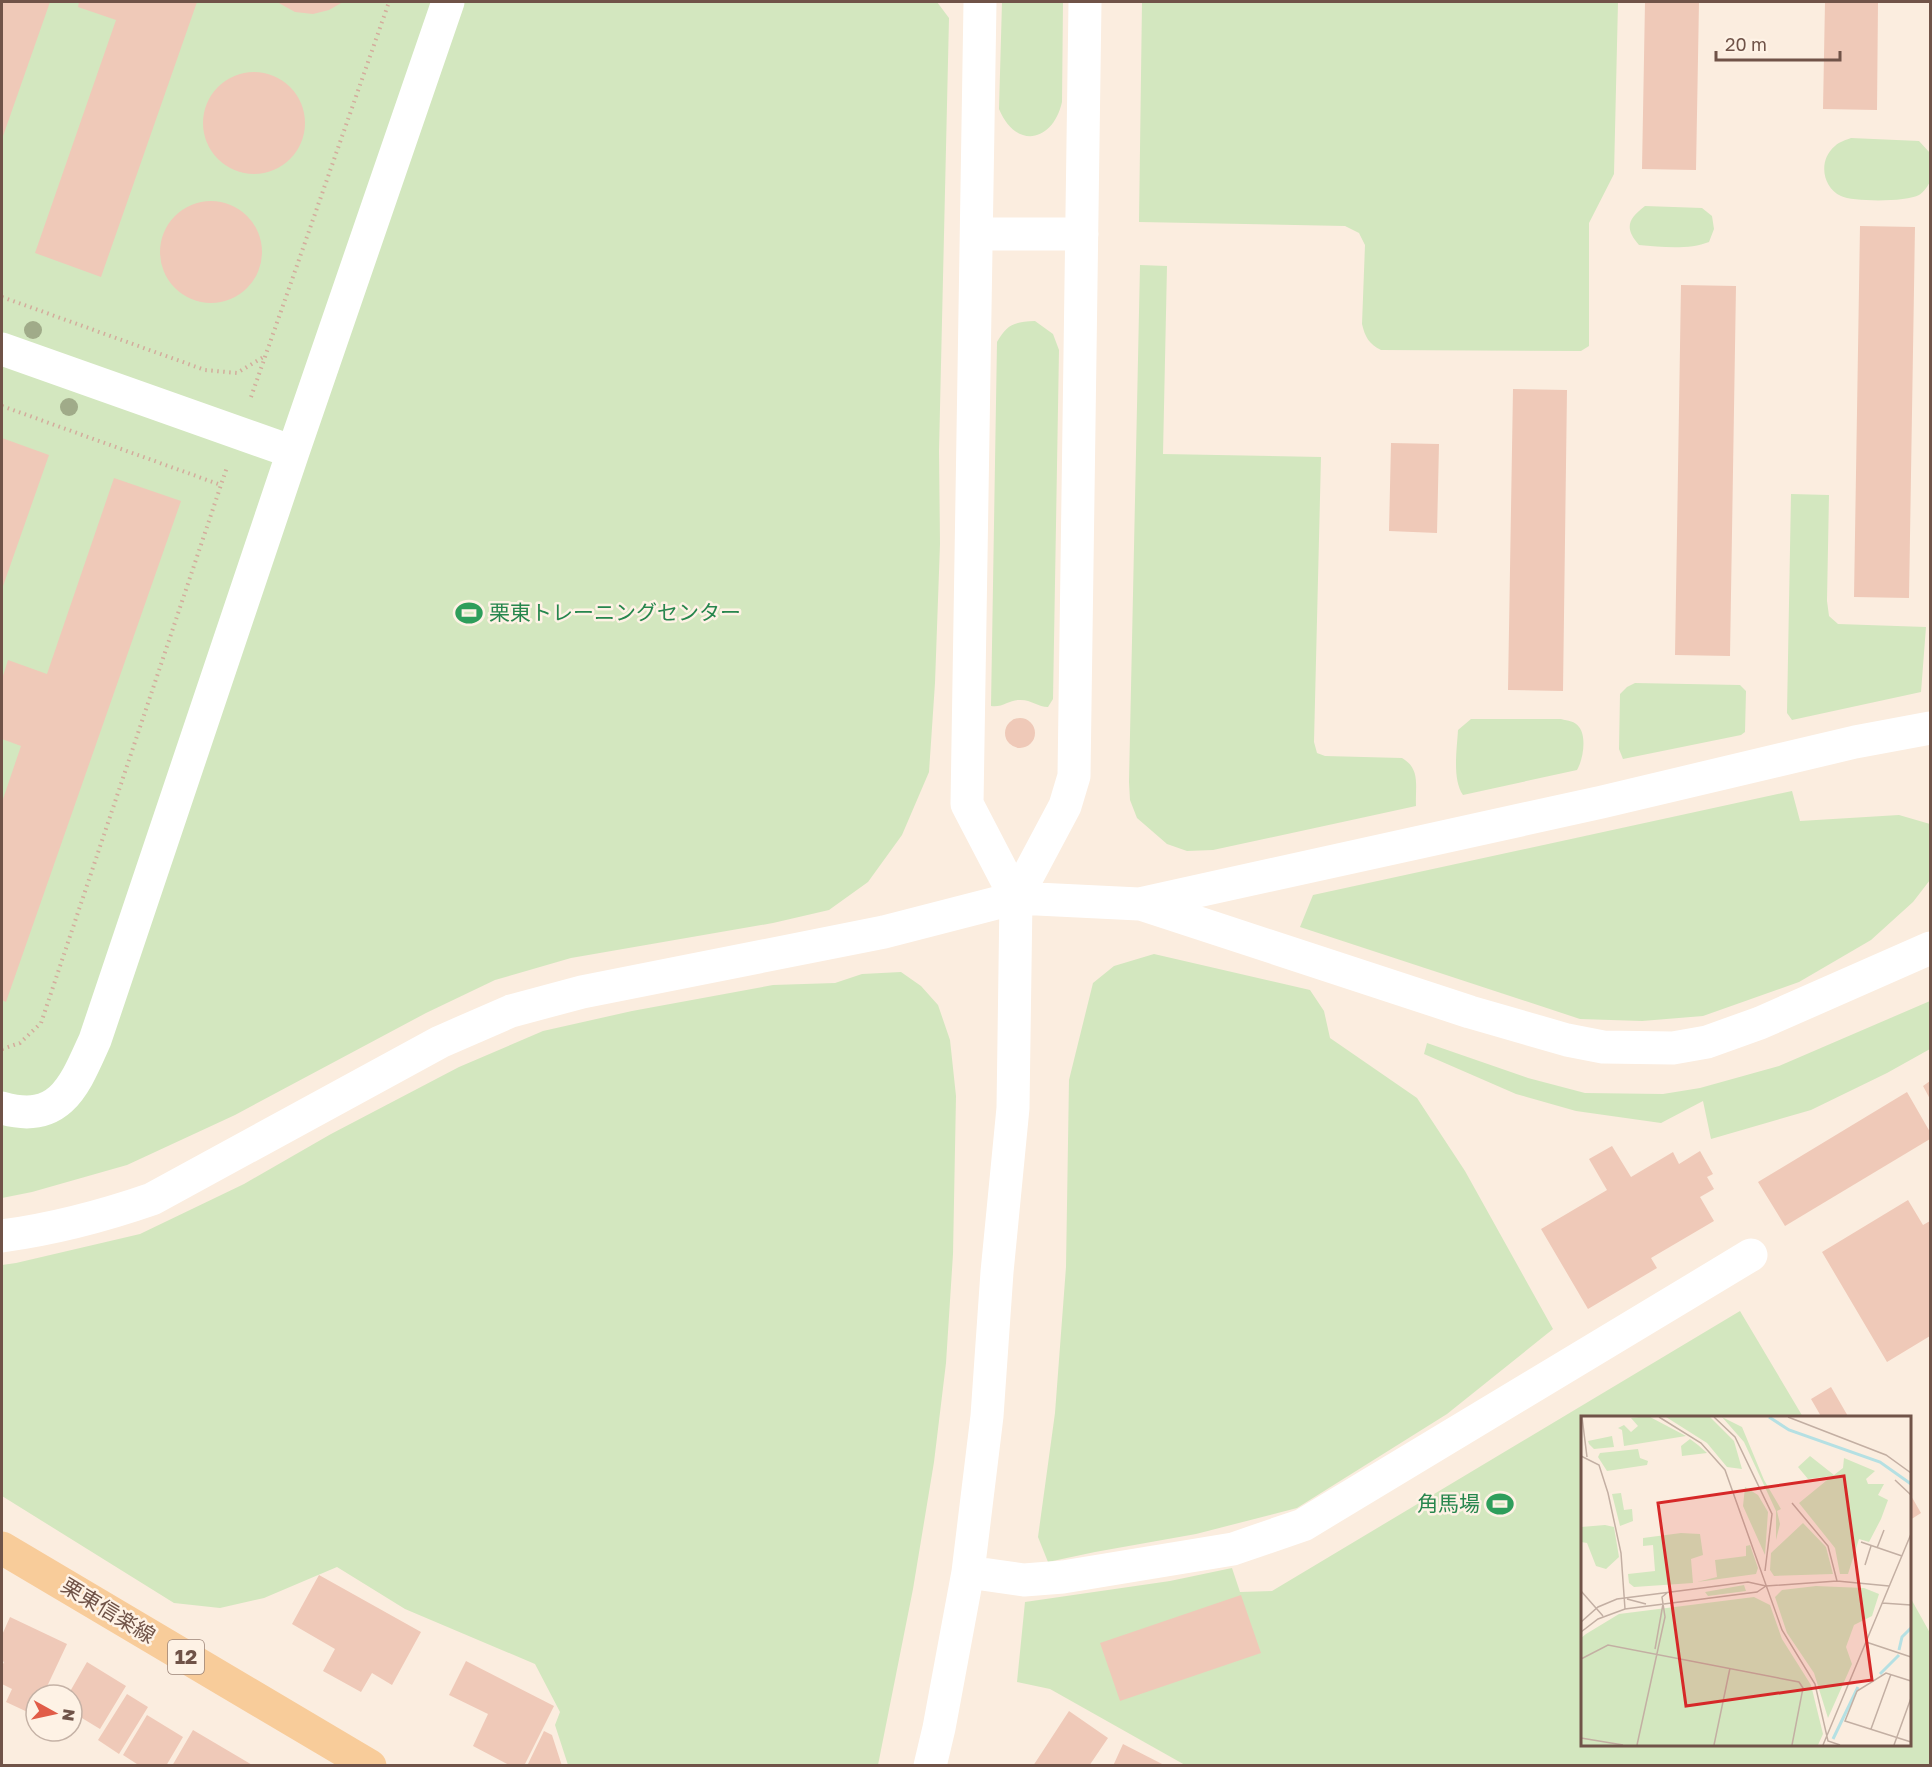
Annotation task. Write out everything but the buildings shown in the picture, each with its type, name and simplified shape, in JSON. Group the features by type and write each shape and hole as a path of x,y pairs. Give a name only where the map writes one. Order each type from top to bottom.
{"main road":[{"name":"栗東信楽線","path":"2,1548 363,1763"}],"street":[{"path":"2,1108 14,1111 41,1110 63,1099 82,1071 99,1028 293,452 448,2"},
{"path":"980,2 967,804 1016,898"},
{"path":"930,1766 968,1572 987,1416 997,1272 1013,1108 1016,898 1065,806 1074,776 1085,2"},
{"path":"978,234 1082,234"},
{"path":"2,349 293,452"},
{"path":"2,1236 35,1232 109,1214 152,1199 440,1042 511,1011 582,992 884,932 1016,898 1139,904 1569,810 1855,742 1930,728"},
{"path":"1139,904 1470,1012 1567,1040 1603,1047 1673,1048 1707,1042 1760,1023 1930,948"},
{"path":"968,1572 1024,1580 1063,1577 1233,1549 1303,1526 1751,1255"}],"path":[{"path":"2,1049 20,1043 41,1023 238,433 389,2"},
{"path":"2,297 206,370 237,373 265,356"},
{"path":"2,406 221,485"}],"green space":[{"name":"栗東トレーニングセンター","path":"2,2 937,2 949,18 939,451 940,544 929,772 902,835 868,882 829,910 773,923 571,958 495,980 426,1013 235,1115 127,1165 32,1192 2,1198"},
{"path":"1002,2 1063,2 1062,102 1051,126 1043,133 1034,136 1015,131 1006,122 999,109"},
{"path":"1142,2 1618,2 1614,174 1589,223 1589,346 1581,351 1381,350 1368,340 1362,324 1365,245 1359,233 1345,226 1139,222"},
{"path":"1851,138 1919,141 1930,153 1931,175 1924,191 1913,197 1892,200 1847,198 1835,192 1824,173 1826,158 1835,146"},
{"path":"1645,206 1702,208 1712,216 1714,229 1709,242 1684,247 1639,245 1631,234 1630,224 1635,215"},
{"path":"1140,265 1167,266 1163,454 1321,457 1314,742 1317,753 1325,756 1402,758 1408,762 1415,773 1416,806 1213,850 1187,851 1167,844 1137,818 1130,800 1129,782"},
{"path":"1035,321 1053,334 1059,350 1053,699 1048,707 1023,700 991,706 997,342 1004,331 1012,325"},
{"path":"1791,494 1829,495 1827,601 1829,616 1838,624 1926,627 1921,692 1792,720 1787,713"},
{"path":"1635,683 1740,685 1746,691 1745,732 1741,735 1623,759 1619,749 1620,694"},
{"path":"1471,719 1561,719 1573,722 1579,727 1583,737 1579,766 1577,770 1463,795 1456,772 1458,730"},
{"path":"1792,791 1800,821 1899,815 1930,824 1930,880 1913,902 1871,940 1799,982 1703,1016 1642,1021 1580,1019 1300,927 1313,895"},
{"path":"1154,954 1310,990 1324,1011 1330,1038 1417,1098 1465,1171 1553,1329 1447,1414 1297,1508 1196,1534 1048,1562 1038,1537 1055,1413 1066,1267 1069,1080 1093,983 1114,966"},
{"path":"901,972 921,986 938,1005 950,1040 956,1096 953,1254 946,1363 934,1462 913,1589 878,1765 568,1765 555,1725 560,1712 535,1664 405,1609 337,1567 264,1598 220,1608 174,1603 2,1496 2,1265 140,1234 244,1184 331,1134 459,1067 543,1031 632,1011 773,985 835,983 862,974"},
{"path":"1930,1001 1930,1049 1811,1110 1711,1139 1703,1101 1661,1123 1576,1111 1516,1094 1424,1054 1427,1043 1528,1078 1585,1093 1663,1094 1700,1088 1779,1066"},
{"name":"角馬場","path":"1740,1311 1802,1416 1581,1416 1581,1746 1911,1746 1911,1599 1930,1633 1930,1765 1185,1765 1050,1689 1017,1682 1025,1602 1170,1581 1232,1568 1240,1592 1272,1591"}],"place":[{"name":"栗東トレーニングセンター","path":"469,613"},
{"name":"角馬場","path":"1500,1504"}]}
